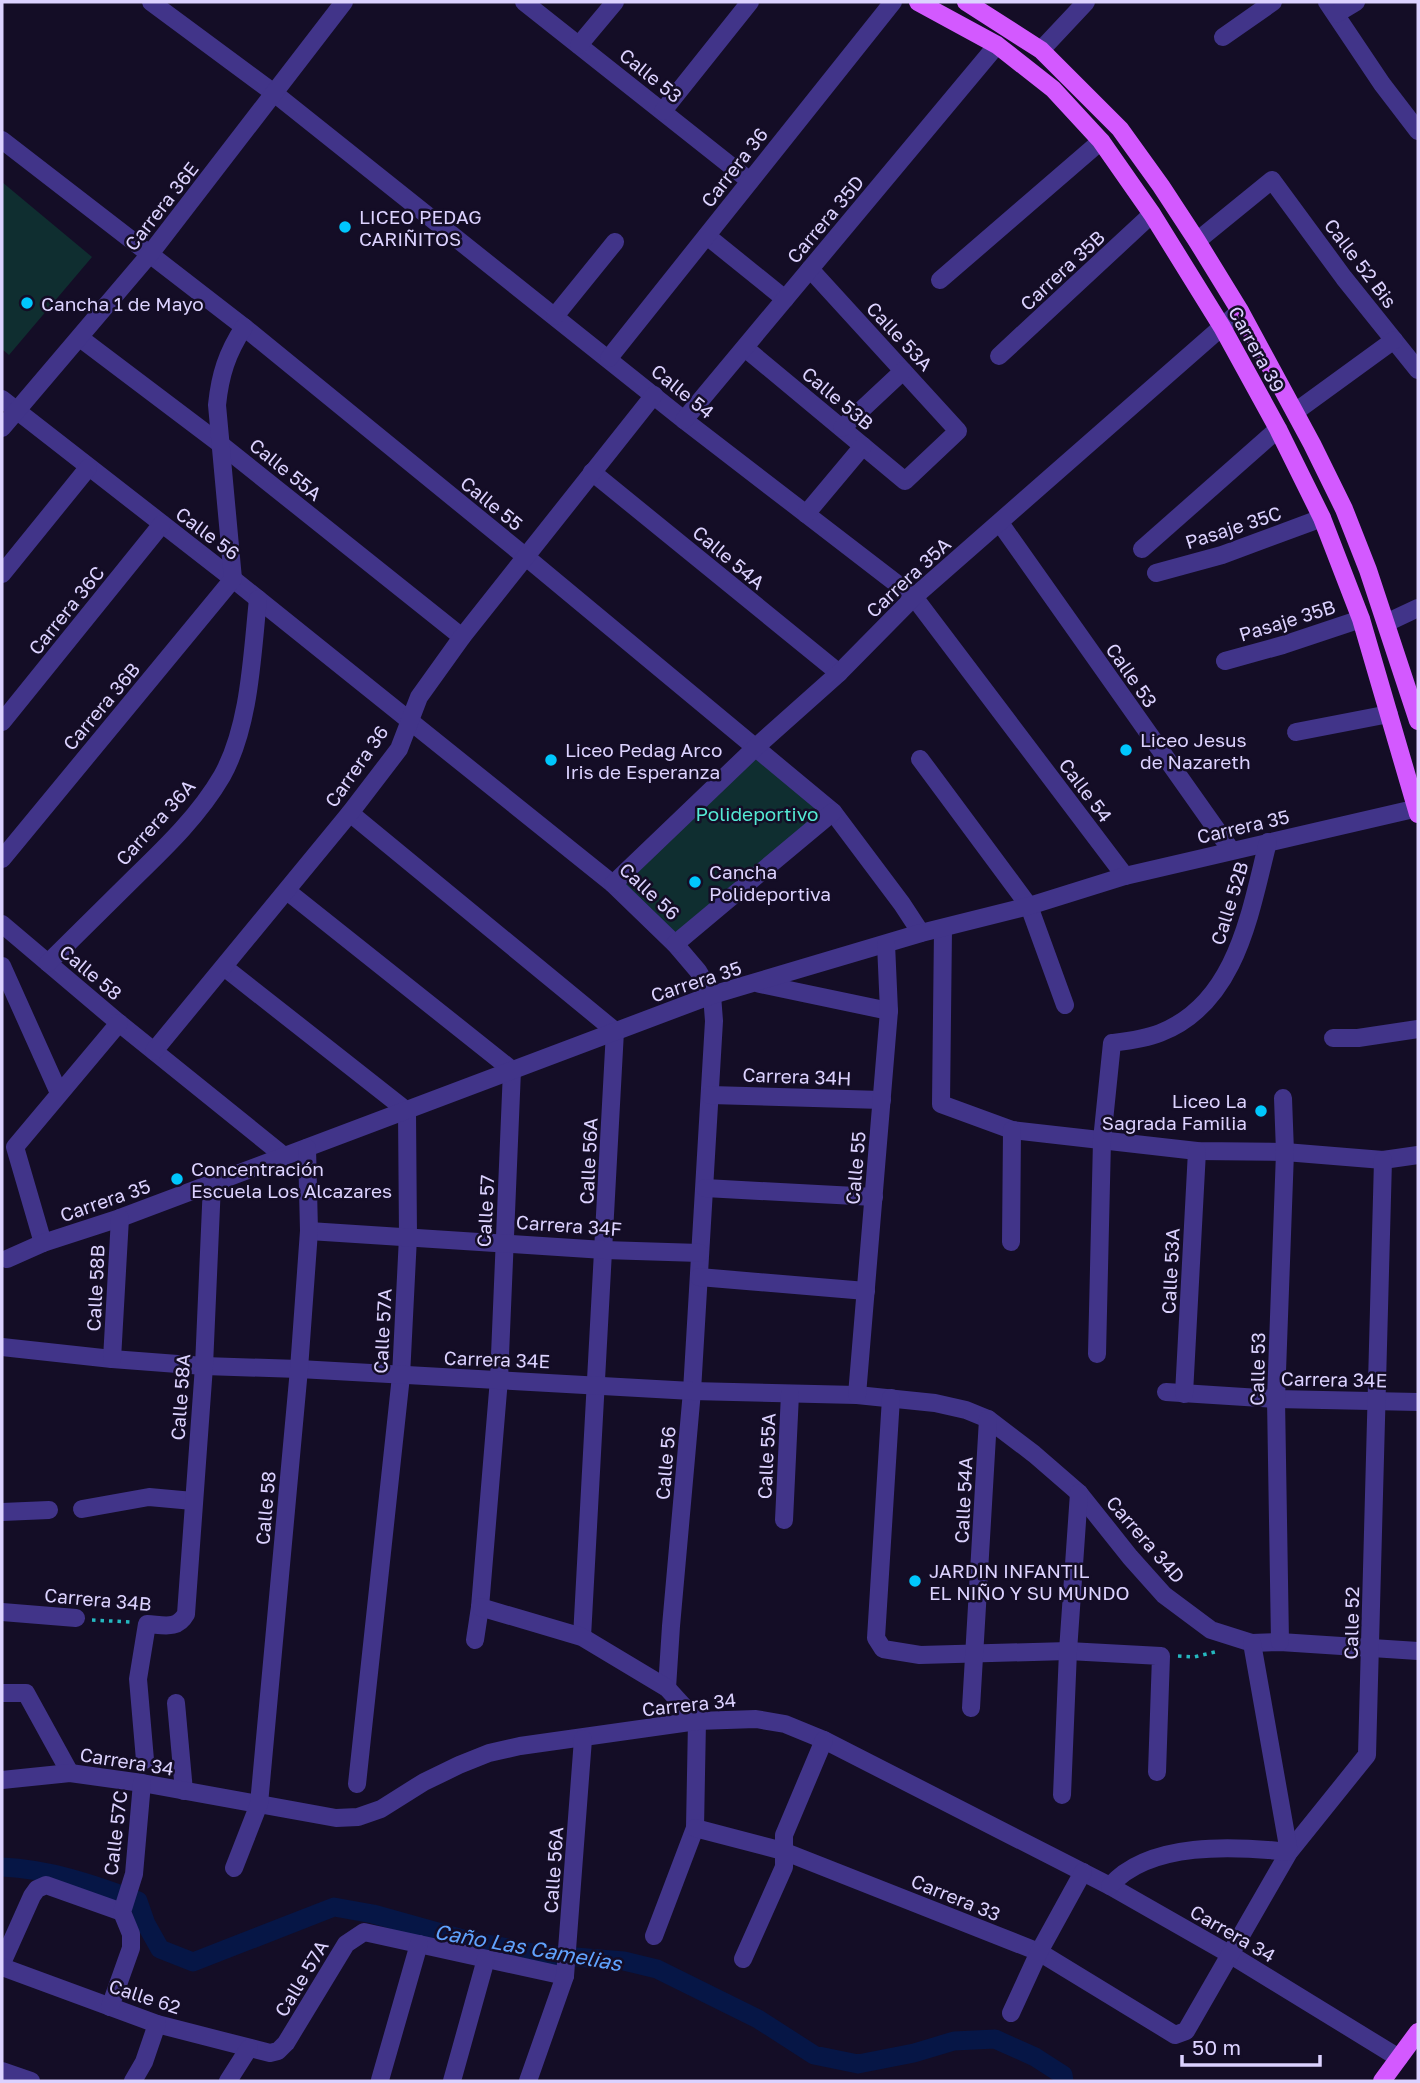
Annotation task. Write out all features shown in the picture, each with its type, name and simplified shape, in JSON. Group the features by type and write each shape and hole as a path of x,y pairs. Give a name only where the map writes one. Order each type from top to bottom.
{"main road":[{"name":"Carrera 39","path":"918,2 997,45 1053,89 1101,141 1152,214 1222,327 1278,429 1322,518 1361,619 1418,810"},
{"name":"Carrera 39","path":"966,2 1041,50 1120,129 1197,241 1240,311 1344,509 1386,623 1418,722"},
{"path":"1382,2081 1418,2032"}],"street":[{"name":"Calle 54","path":"151,2 274,93 684,420 914,597 1125,876"},
{"name":"Carrera 36E","path":"2,428 150,254 344,2"},
{"name":"Calle 53","path":"524,2 750,181"},
{"path":"579,45 615,2"},
{"path":"663,111 750,2"},
{"name":"Carrera 36","path":"609,358 893,2"},
{"path":"1041,50 1086,2"},
{"path":"1223,37 1273,2"},
{"path":"1356,2 1332,8 1382,84 1418,131"},
{"name":"Carrera 35D","path":"684,420 997,45"},
{"name":"Calle 55","path":"2,140 244,327 526,556 833,812 921,933"},
{"path":"940,280 1101,141"},
{"name":"Calle 52 Bis","path":"1197,241 1272,180 1344,278 1418,370"},
{"name":"Carrera 35B","path":"999,356 1152,214"},
{"path":"707,236 786,299"},
{"path":"555,316 615,242"},
{"name":"Calle 53A","path":"810,269 958,431 905,481"},
{"name":"Carrera 35A","path":"613,884 756,747 839,673 914,597 1240,311"},
{"path":"233,579 217,405 219,377 229,351 244,327"},
{"name":"Calle 55A","path":"80,338 219,443 463,637"},
{"path":"1295,412 1394,340"},
{"name":"Calle 53B","path":"744,348 905,481"},
{"path":"842,428 904,371"},
{"name":"Carrera 36","path":"154,1051 287,891 399,749 419,697 526,556 654,395"},
{"name":"Calle 56","path":"2,399 233,579 613,884 675,944 698,971 712,995 714,1021 701,1253 667,1688"},
{"path":"1142,549 1278,429"},
{"path":"806,514 863,446"},
{"path":"2,574 88,468"},
{"name":"Calle 54A","path":"592,472 839,673"},
{"name":"Pasaje 35C","path":"1156,573 1233,551 1322,518"},
{"name":"Calle 53","path":"1000,523 1231,850"},
{"name":"Carrera 36C","path":"2,722 162,524"},
{"name":"Carrera 36B","path":"2,859 233,579"},
{"name":"Carrera 36A","path":"48,963 162,851 194,815 222,775 238,734 258,599"},
{"path":"1386,623 1418,608"},
{"name":"Pasaje 35B","path":"1225,661 1361,619"},
{"path":"1297,732 1389,714"},
{"path":"920,759 1029,906 1065,1005"},
{"name":"Carrera 35","path":"7,1259 43,1243 212,1184 712,995 921,933 1029,906 1125,876 1418,810"},
{"path":"675,944 833,812"},
{"path":"350,813 615,1031"},
{"name":"Calle 52B","path":"1102,1140 1112,1043 1160,1034 1181,1023 1219,985 1233,962 1244,934 1268,842"},
{"path":"287,891 512,1070"},
{"name":"Calle 58","path":"2,923 119,1023 284,1156"},
{"path":"943,929 941,1104 1012,1130 1198,1151 1285,1152 1382,1160 1418,1155"},
{"name":"Calle 55","path":"857,1395 889,1011 886,944"},
{"path":"2,966 59,1093"},
{"path":"225,967 407,1111"},
{"path":"756,983 889,1011"},
{"path":"43,1243 15,1147 119,1023"},
{"path":"1333,1038 1358,1038 1418,1029"},
{"name":"Calle 56A","path":"582,1637 615,1031"},
{"name":"Calle 57","path":"475,1640 499,1379 512,1070"},
{"name":"Carrera 34H","path":"710,1095 882,1100"},
{"name":"Calle 53","path":"1280,1642 1276,1399 1285,1152 1283,1098"},
{"name":"Calle 57A","path":"357,1784 401,1376 408,1237 407,1111"},
{"path":"1011,1242 1012,1130"},
{"path":"1097,1354 1102,1140"},
{"name":"Calle 58","path":"234,1868 259,1804 299,1369 309,1231 307,1148"},
{"name":"Calle 53A","path":"1175,1393 1198,1151"},
{"name":"Calle 52","path":"1186,2031 1289,1852 1367,1755 1372,1646 1382,1160"},
{"name":"Calle 58A","path":"186,1614 204,1366 212,1184"},
{"path":"705,1188 874,1197"},
{"name":"Calle 58B","path":"112,1359 120,1218"},
{"name":"Carrera 34F","path":"309,1231 604,1250 701,1253"},
{"path":"699,1277 866,1291"},
{"name":"Carrera 34E","path":"2,1347 204,1366 597,1384 692,1391 857,1395 967,1410 988,1419"},
{"name":"Carrera 34E","path":"1175,1393 1276,1399 1418,1402"},
{"name":"Calle 55A","path":"784,1520 790,1394"},
{"path":"891,1398 876,1638 883,1649 920,1655 1068,1651 1161,1656 1157,1772"},
{"name":"Calle 54A","path":"971,1708 988,1419"},
{"name":"Carrera 34D","path":"988,1419 1079,1493 1164,1595 1212,1630 1252,1643 1372,1646 1418,1651"},
{"path":"1062,1795 1068,1651 1079,1493"},
{"path":"82,1508 149,1497 193,1501"},
{"path":"2,1512 49,1510"},
{"path":"480,1607 582,1637 667,1688 697,1721 695,1828 654,1936"},
{"name":"Carrera 34B","path":"2,1612 76,1618"},
{"name":"Carrera 34B","path":"147,1624 173,1626 181,1623 186,1614"},
{"path":"145,1760 138,1679 147,1624"},
{"path":"1110,1886 1130,1868 1181,1853 1220,1847 1289,1852 1252,1643"},
{"path":"2,1693 26,1693 70,1773"},
{"path":"176,1703 184,1791"},
{"name":"Carrera 34","path":"2,1780 70,1773 142,1783 336,1818 358,1817 381,1809 424,1782 489,1753 520,1746 697,1721 756,1719 785,1724 824,1740 1110,1886 1231,1955 1399,2058"},
{"name":"Calle 56A","path":"528,2081 565,1970 583,1739"},
{"path":"743,1959 784,1867 784,1835 824,1740"},
{"name":"Calle 57C","path":"123,1907 134,1874 142,1783"},
{"name":"Carrera 33","path":"695,1828 783,1851 1039,1952 1175,2035 1186,2031"},
{"path":"1011,2013 1039,1952 1083,1872"},
{"path":"2,1965 37,1889 46,1885 123,1907 131,1934 131,1948 110,2007"},
{"name":"Calle 57A","path":"278,2051 286,2043 346,1944 365,1932 419,1944"},
{"path":"380,2080 419,1944 486,1959 565,1970"},
{"path":"452,2081 486,1959"},
{"name":"Calle 62","path":"2,1965 157,2024 270,2053 278,2051"},
{"path":"133,2081 144,2062 157,2024"},
{"path":"228,2081 249,2048"},
{"path":"2,2071 30,2081"}],"path":[{"name":"Carrera 34B","path":"76,1618 147,1624"},
{"path":"1161,1656 1194,1657 1252,1643"}],"green space":[{"name":"Cancha 1 de Mayo","path":"2,182 92,257 9,355 2,349"},
{"name":"Polideportivo","path":"756,747 833,812 675,944 613,884"}],"waterway":[{"name":"Caño Las Camelias","path":"2,1867 71,1878 138,1901 146,1924 160,1949 193,1962 334,1907 373,1914 466,1940 539,1954 624,1961 657,1969 758,2019 814,2055 858,2064 914,2053 954,2041 995,2039 1035,2057 1063,2075 1064,2081"}],"place":[{"name":"LICEO PEDAG CARIÑITOS","path":"345,227"},
{"name":"Cancha 1 de Mayo","path":"27,303"},
{"name":"Liceo Jesus de Nazareth","path":"1126,750"},
{"name":"Liceo Pedag Arco Iris de Esperanza","path":"551,760"},
{"name":"Cancha Polideportiva","path":"695,882"},
{"name":"Liceo La Sagrada Familia","path":"1261,1111"},
{"name":"Concentración Escuela Los Alcazares","path":"177,1179"},
{"name":"JARDIN INFANTIL EL NIÑO Y SU MUNDO","path":"915,1581"}]}
